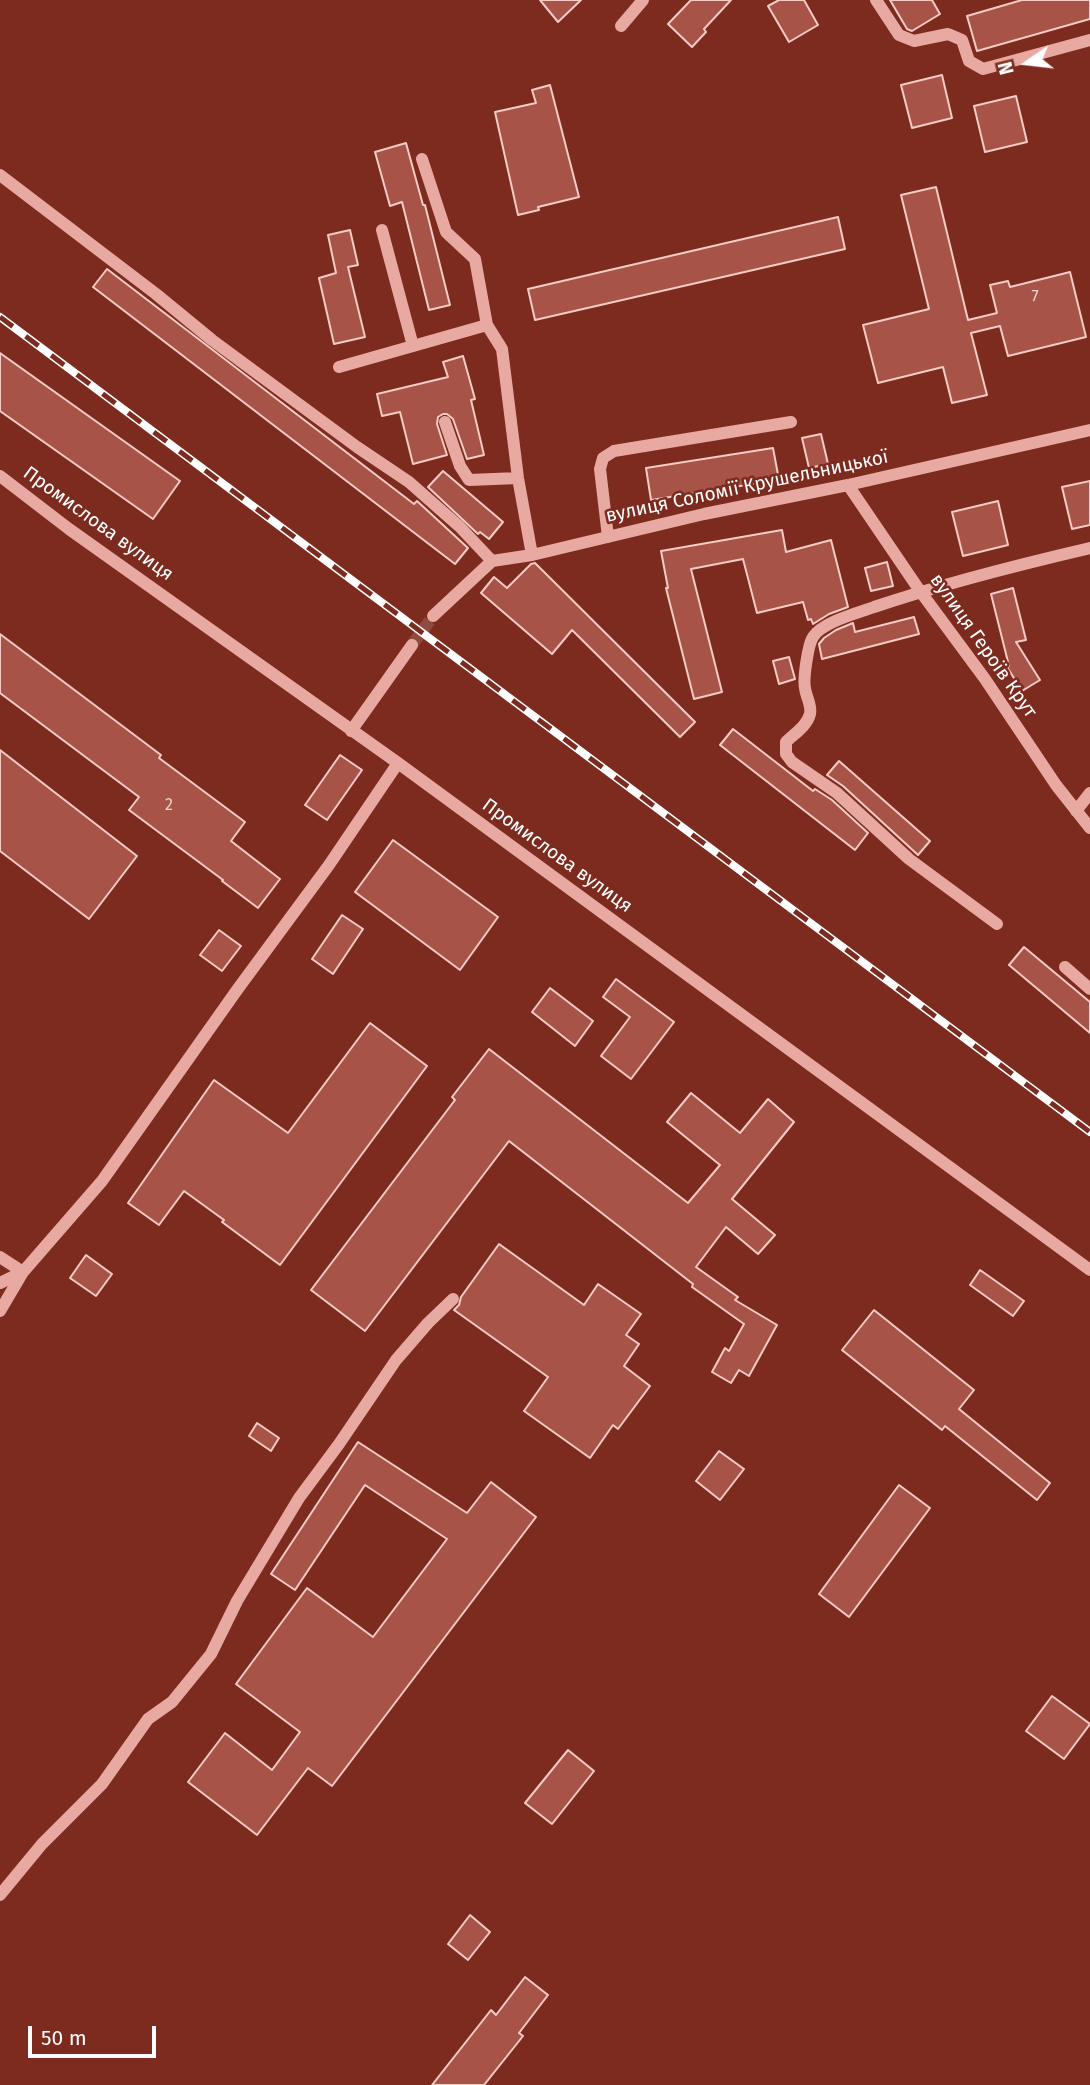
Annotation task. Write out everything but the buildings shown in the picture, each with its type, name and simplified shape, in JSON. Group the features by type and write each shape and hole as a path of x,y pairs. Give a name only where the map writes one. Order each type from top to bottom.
{"street":[{"path":"621,26 643,0"},
{"path":"876,0 899,35 914,41 948,34 962,40 969,61 983,69 1090,40"},
{"path":"422,159 446,232 475,259 487,326 502,349 518,478 533,555"},
{"path":"0,175 212,340 409,482 460,527 492,561 433,616"},
{"path":"382,230 413,346"},
{"path":"339,367 487,326"},
{"path":"445,422 460,466 469,480 518,478"},
{"path":"608,537 600,469 603,458 614,451 790,422"},
{"name":"вулиця Соломії Крушельницької","path":"492,561 533,555 705,514 848,485 1090,430"},
{"name":"Промислова вулиця","path":"0,476 69,529 398,763 1090,1270"},
{"name":"вулиця Героїв Крут","path":"848,485 1056,785 1090,828"},
{"path":"997,924 909,859 837,793 792,762 786,754 786,742 806,723 810,715 804,686 811,640 815,633 836,620 920,592 1090,548"},
{"path":"351,731 412,645"},
{"path":"0,1311 23,1272 102,1181 237,989 329,865 398,763"},
{"path":"1076,811 1090,793"},
{"path":"1065,967 1090,989"},
{"path":"0,1256 23,1272"},
{"path":"0,1283 23,1272"},
{"path":"0,1895 42,1844 102,1784 148,1719 172,1702 211,1654 237,1601 299,1498 396,1360 453,1299"}],"tunnel":[{"path":"412,645 433,616"}],"railway":[{"path":"0,317 1090,1132"}]}
